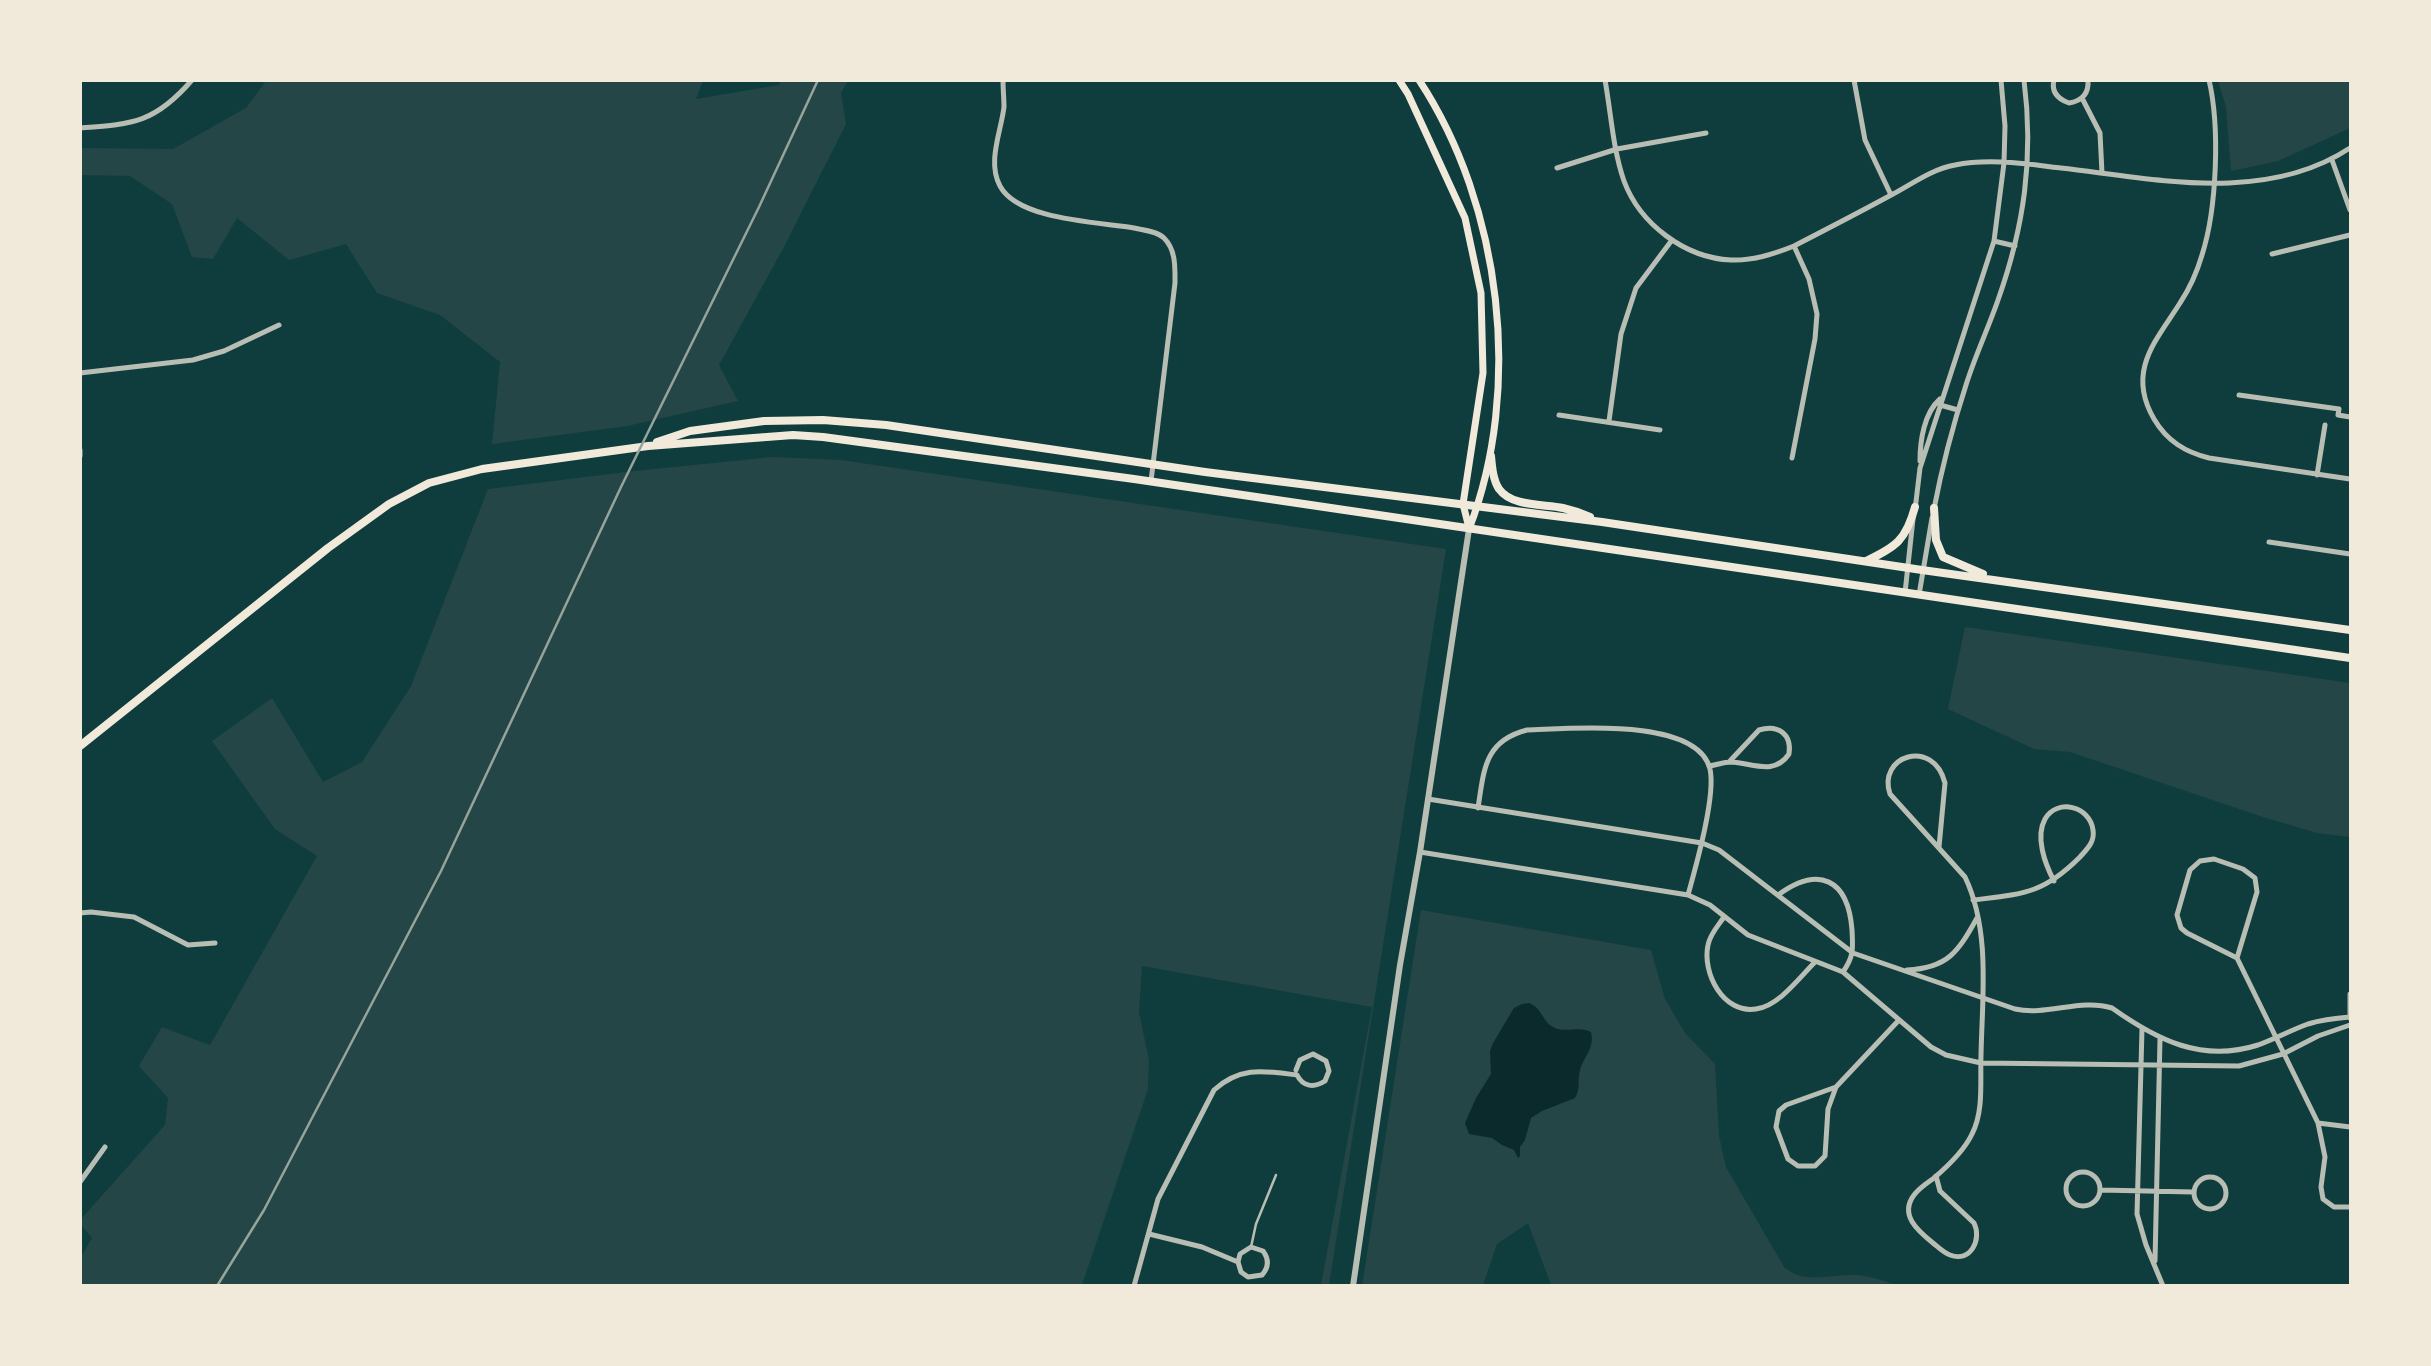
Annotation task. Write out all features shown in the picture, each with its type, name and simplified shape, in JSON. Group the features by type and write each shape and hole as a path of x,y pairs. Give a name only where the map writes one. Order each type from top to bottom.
{"main road":[{"path":"1399,80 1457,195 1465,218 1481,293 1483,373 1463,504 1469,529"},
{"path":"1419,80 1455,150 1479,214 1487,245 1497,310 1500,350 1498,401 1491,456 1469,529"},
{"path":"648,446 690,431 764,421 823,420 886,425 1152,464 1602,522 2350,630"},
{"path":"80,746 328,548 389,504 429,483 482,469 648,446 793,435 823,436 1151,481 2350,657"},
{"path":"1491,456 1496,483 1500,491 1508,497 1520,502 1563,508 1602,522"},
{"path":"1866,561 1896,545 1909,528 1915,507"},
{"path":"1934,508 1936,540 1943,557 2003,581"}],"street":[{"path":"80,128 125,124 147,117 173,101 192,80"},
{"path":"1003,80 1004,106 996,145 995,173 1000,187 1014,202 1033,211 1162,235 1170,245 1175,264 1175,283 1151,481"},
{"path":"1605,80 1625,182 1635,200 1650,221 1672,240 1692,251 1732,260 1772,255 1794,246 1927,175 1953,165 2028,164 2213,184 2259,182 2303,171 2332,160 2350,148"},
{"path":"1854,80 1865,140 1891,195"},
{"path":"1920,468 1994,241 2004,163 2001,80"},
{"path":"1919,595 1934,508 1958,410 1998,301 2021,217 2029,133 2024,80"},
{"path":"2054,80 2054,92 2068,103 2082,98 2087,92 2088,80"},
{"path":"2209,80 2215,106 2216,127 2210,218 2194,279 2148,353 2143,375 2146,400 2159,426 2173,442 2189,453 2350,480"},
{"path":"2082,98 2101,133 2102,173"},
{"path":"1557,169 1617,149 1706,133"},
{"path":"2332,160 2350,210"},
{"path":"2272,254 2350,235"},
{"path":"1609,421 1621,334 1636,288 1672,240"},
{"path":"1994,241 2015,246"},
{"path":"1792,458 1818,314 1809,279 1794,246"},
{"path":"80,373 193,360 224,351 279,325"},
{"path":"2239,395 2339,409 2338,415 2350,417"},
{"path":"1905,593 1920,449 1931,407 1942,397"},
{"path":"1940,405 1958,410"},
{"path":"1559,415 1660,429"},
{"path":"2317,475 2325,425"},
{"path":"80,450 80,456"},
{"path":"1353,1286 1400,965 1469,529"},
{"path":"2269,542 2350,554"},
{"path":"1709,766 1730,762 1775,767 1789,754 1789,741 1783,731 1777,728 1759,730 1730,762"},
{"path":"1478,808 1484,767 1489,756 1504,739 1527,730 1628,729 1666,734 1684,741 1702,755 1709,766 1710,789 1702,843 1688,895"},
{"path":"1936,1176 1940,1191 1975,1223 1977,1229 1978,1242 1974,1248 1962,1255 1949,1255 1917,1231 1908,1212 1914,1195 1956,1157 1972,1135 1979,1114 1983,964 1977,918 1965,877 1890,794 1888,779 1894,766 1901,760 1916,756 1925,757 1938,765 1942,773 1945,783 1939,847"},
{"path":"1428,799 1702,843 1719,850 1853,953 2028,1012 2080,1005 2104,1006 2112,1008 2160,1039 2199,1049 2229,1051 2257,1045 2309,1024 2350,1017"},
{"path":"1973,900 2014,895 2054,881 2090,847 2093,839 2091,821 2073,807 2058,807 2051,811 2043,823 2043,854 2054,881"},
{"path":"1420,852 1688,895 1710,905 1748,935 1843,972 1931,1047 1947,1055 1981,1063 2239,1066 2283,1054 2318,1036 2350,1025 2350,994"},
{"path":"2237,958 2257,892 2255,878 2242,869 2214,859 2200,861 2190,870 2178,908 2178,921 2187,933 2237,958 2318,1123 2325,1157 2321,1187 2323,1199 2334,1207 2350,1207"},
{"path":"1778,895 1807,879 1817,879 1835,886 1848,902 1850,911 1853,953 1843,972"},
{"path":"80,913 134,917 188,944 215,943"},
{"path":"1724,917 1710,937 1708,960 1714,985 1720,995 1737,1007 1757,1009 1766,1006 1815,962"},
{"path":"1901,971 1937,966 1954,955 1977,918"},
{"path":"1836,1087 1786,1105 1779,1111 1776,1127 1788,1159 1798,1166 1815,1166 1825,1156 1827,1117 1836,1087 1899,1020"},
{"path":"2142,1029 2137,1214 2162,1283 2152,1286"},
{"path":"2155,1264 2160,1039"},
{"path":"1134,1286 1158,1199 1214,1090 1226,1079 1260,1070 1297,1075 1304,1084 1313,1086 1325,1081 1329,1071 1326,1061 1313,1054 1300,1060 1296,1070"},
{"path":"2318,1123 2350,1127"},
{"path":"80,1182 105,1147"},
{"path":"2082,1172 2095,1176 2100,1190 2096,1200 2084,1206 2072,1202 2066,1190 2071,1178 2082,1172"},
{"path":"2210,1176 2222,1182 2226,1193 2221,1205 2209,1209 2197,1203 2193,1192 2199,1181 2210,1176"},
{"path":"2100,1190 2193,1192"},
{"path":"1149,1234 1202,1247 1238,1262"},
{"path":"1251,1247 1263,1251 1268,1261 1265,1271 1257,1277 1248,1277 1241,1272 1238,1262 1240,1254 1251,1247"}],"lane":[{"path":"1251,1247 1256,1224 1276,1175"}],"shaded area":[{"path":"266,81 703,81 696,99 779,85 781,81 848,81 841,93 846,124 784,247 719,365 738,401 627,426 492,444 500,362 440,315 377,293 346,244 289,260 237,218 213,259 192,257 172,204 130,176 81,175 81,148 173,149 246,108"},
{"path":"2218,81 2350,81 2350,128 2278,161 2231,171 2226,107"},
{"path":"773,457 841,460 1446,549 1329,1285 1321,1285 1372,1007 1142,966 1139,1012 1149,1060 1148,1089 1082,1285 81,1285 81,1257 92,1238 81,1225 81,1219 165,1125 168,1098 139,1066 162,1027 210,1045 317,856 275,829 212,741 272,698 323,782 362,762 411,686 488,489"},
{"path":"1965,627 2350,683 2350,837 2317,833 2263,817 2070,752 2034,749 1948,709"},
{"path":"1421,910 1651,950 1665,999 1685,1033 1715,1064 1719,1136 1726,1167 1784,1267 1800,1276 1859,1275 1897,1285 1551,1285 1528,1223 1497,1244 1483,1285 1362,1286"},
{"path":"1529,1003 1537,1008 1553,1027 1591,1032 1592,1043 1580,1070 1575,1098 1531,1118 1518,1158 1514,1150 1492,1138 1469,1134 1465,1123 1491,1074 1490,1051 1493,1043 1514,1008"}],"railway":[{"path":"217,1286 264,1210 441,871 621,487 759,207 818,80"}]}
